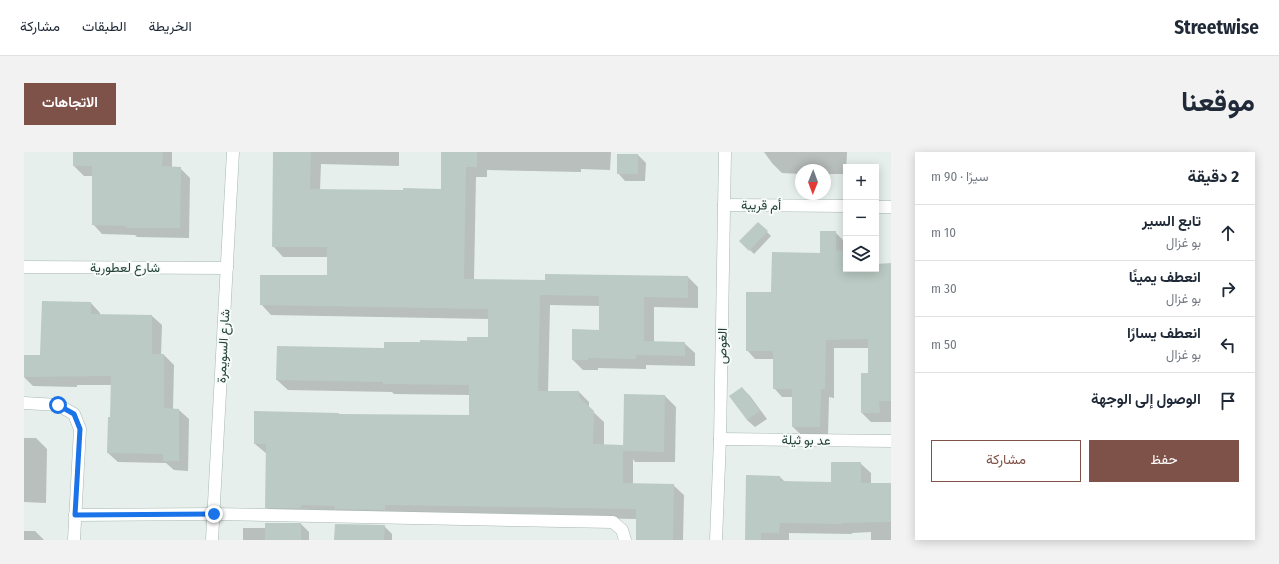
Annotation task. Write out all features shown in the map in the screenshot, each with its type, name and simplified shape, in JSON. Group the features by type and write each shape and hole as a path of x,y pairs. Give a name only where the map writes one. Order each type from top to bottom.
{"street":[{"name":"شارع السويمرة","path":"212,540 233,152"},
{"name":"الغوص","path":"716,540 720,439 725,152"},
{"name":"أم قريبة","path":"724,205 843,206"},
{"path":"879,206 891,207"},
{"name":"شارع لعطورية","path":"24,267 227,268"},
{"path":"24,403 58,405 74,414 80,429 74,540"},
{"name":"عد بو ثيلة","path":"720,439 891,441"},
{"path":"75,515 214,514 613,522 622,530 625,540"}],"building":[{"path":"73,152 163,152 162,166 181,167 180,228 127,228 127,226 92,225 92,166 73,166"},
{"path":"273,152 311,152 310,189 403,190 403,188 441,189 441,152 477,152 477,167 466,167 464,279 545,280 545,274 688,276 688,298 644,297 644,341 685,342 685,356 636,355 636,359 588,358 588,360 572,360 572,329 599,330 599,296 540,295 538,391 579,391 579,397 594,411 593,444 623,445 623,483 674,484 673,540 636,540 636,509 385,505 385,510 335,509 335,506 301,505 301,508 265,508 266,444 254,444 254,411 339,414 469,415 469,385 383,384 383,382 276,380 277,346 384,348 384,342 420,342 420,340 467,341 467,337 488,337 488,309 260,305 260,275 327,275 327,247 272,247"},
{"path":"617,154 638,154 638,174 617,174"},
{"path":"758,222 768,231 749,251 739,241"},
{"path":"820,231 836,231 836,250 843,251 843,272 879,272 879,264 891,263 891,401 879,401 880,413 861,413 861,373 868,373 868,339 826,340 825,389 821,389 820,427 792,427 792,389 773,389 773,351 746,351 746,292 771,292 772,252 820,253"},
{"path":"42,301 91,302 91,314 152,315 152,354 164,354 164,408 179,409 179,461 163,461 163,454 107,453 111,376 24,377 24,355 40,355"},
{"path":"742,387 760,411 747,420 729,396"},
{"path":"624,394 665,395 664,452 623,451"},
{"path":"831,462 861,462 861,483 891,483 891,522 842,524 780,523 779,533 761,533 761,540 745,540 746,475 780,476 780,481 831,482"},
{"path":"265,523 301,523 301,540 265,540"},
{"path":"335,524 385,525 384,540 334,540"}],"route":[{"path":"58,405 74,414 80,429 75,515 214,514"}]}
